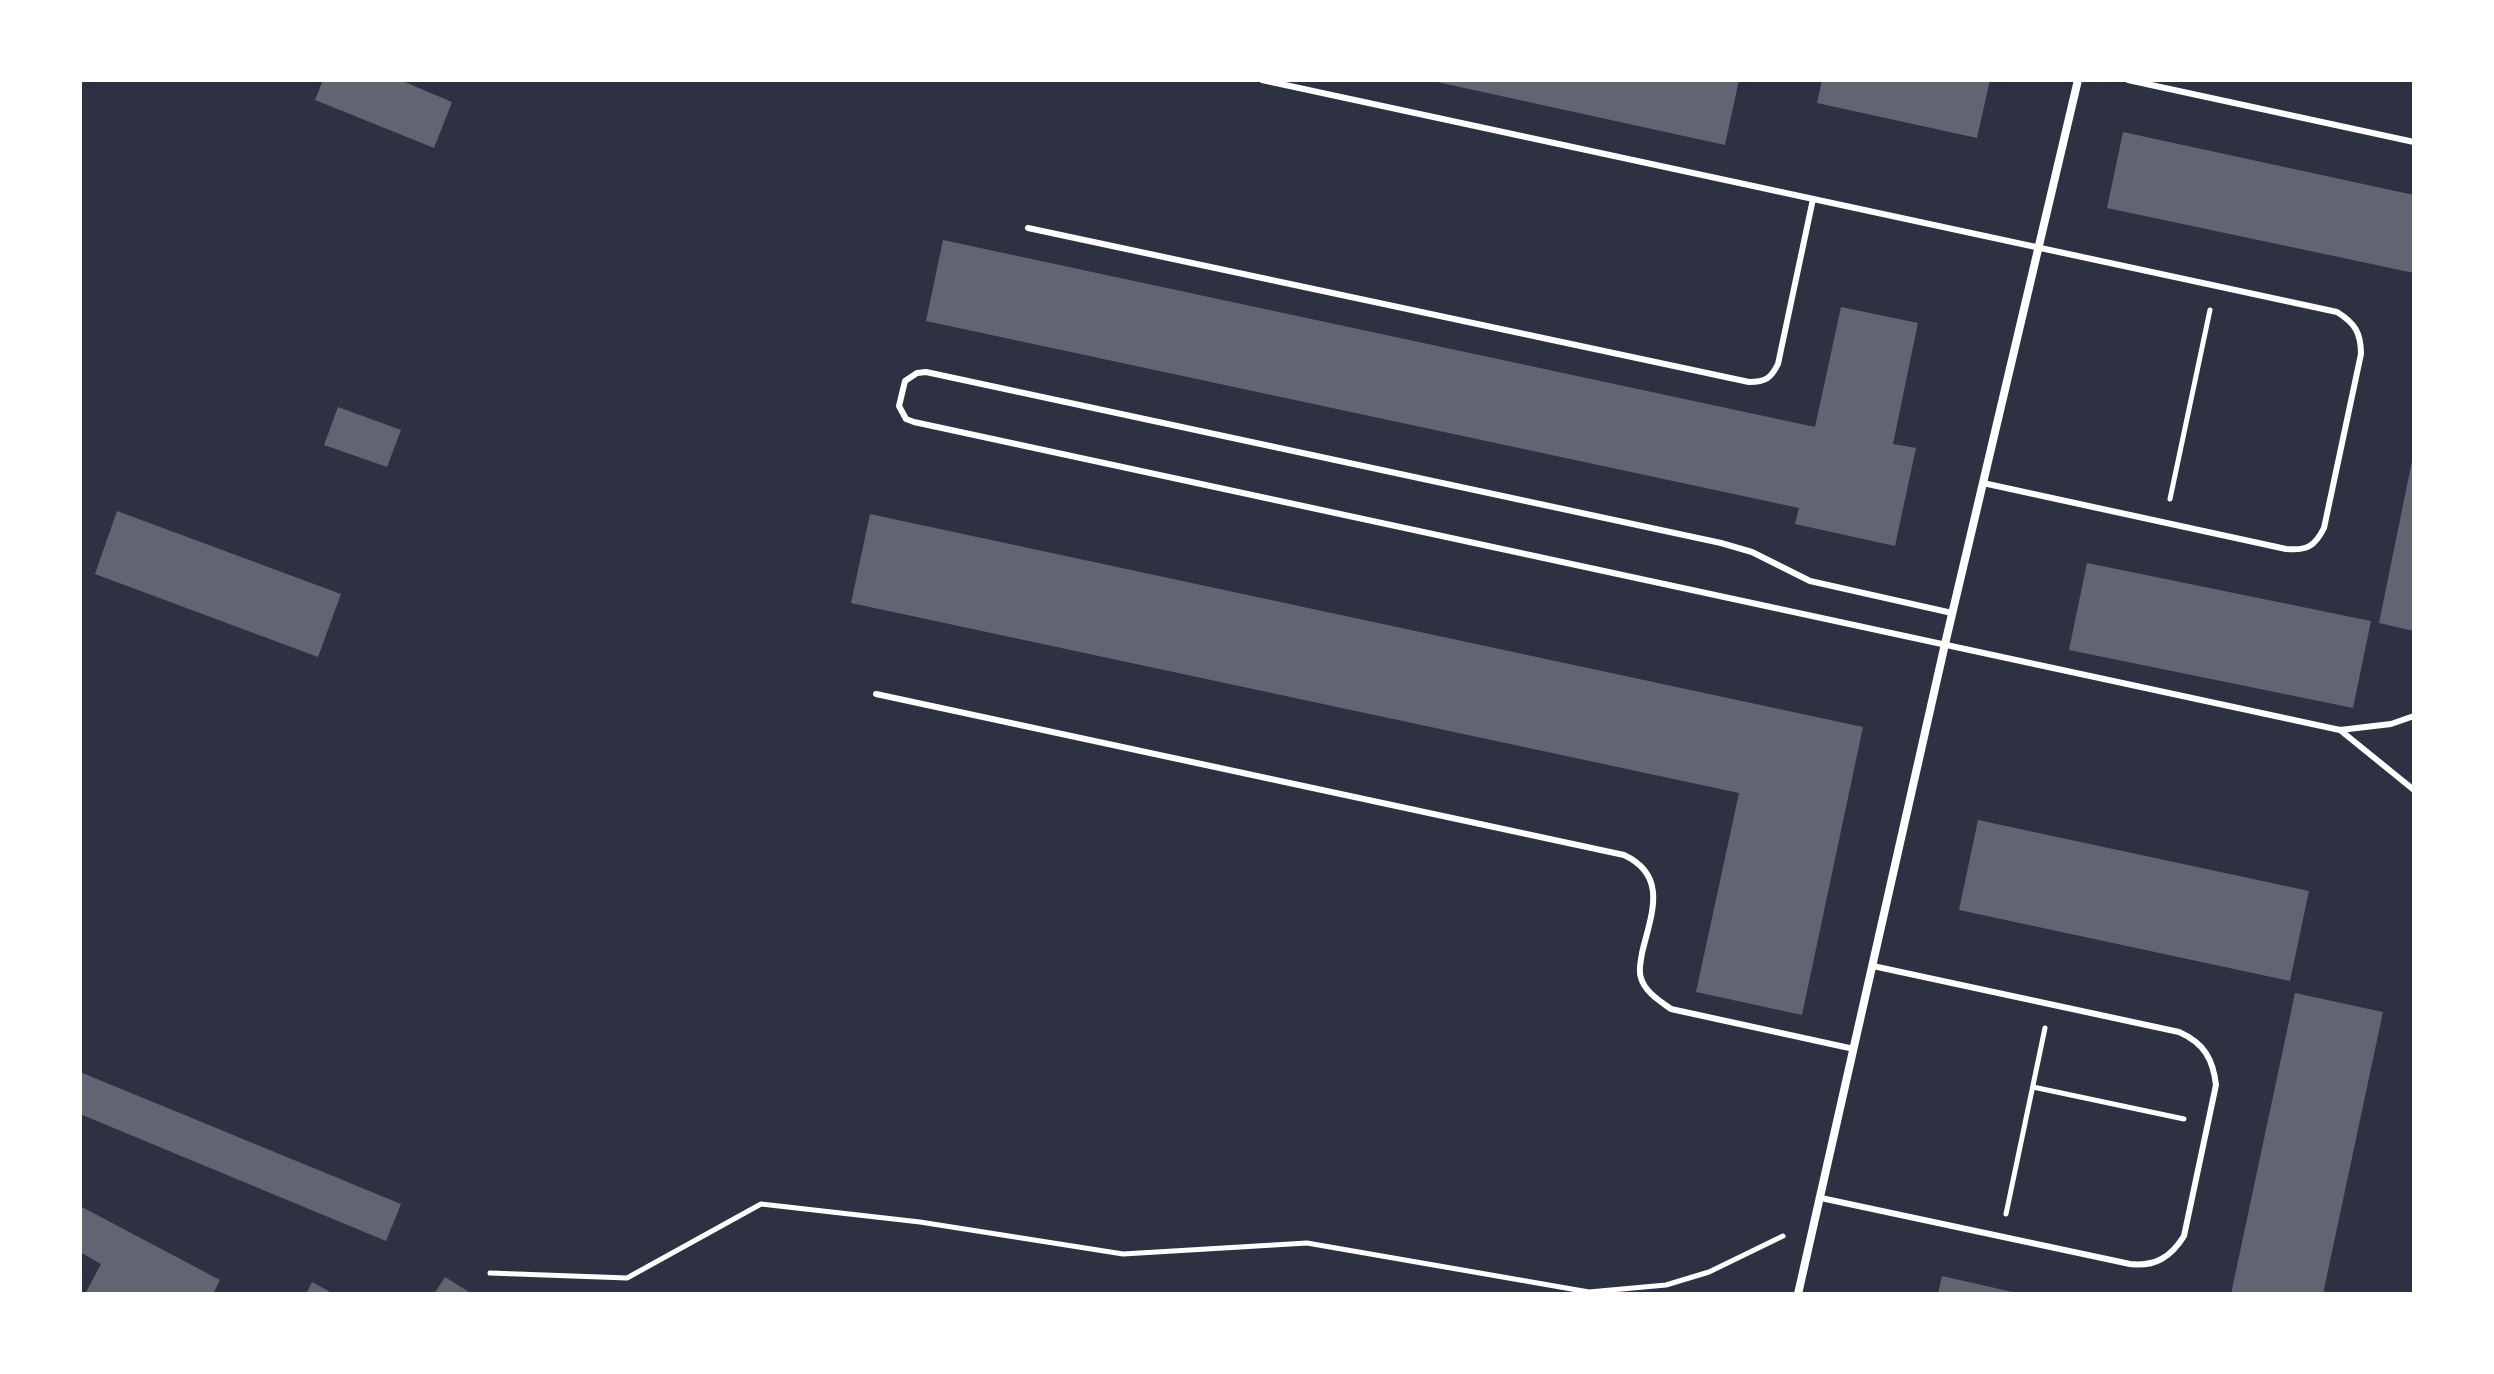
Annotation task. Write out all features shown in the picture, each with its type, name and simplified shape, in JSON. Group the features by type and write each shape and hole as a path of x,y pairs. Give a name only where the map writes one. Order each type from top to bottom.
{"street":[{"path":"1798,1294 1952,613 2078,80"}],"lane":[{"path":"1262,80 2337,312 2355,326 2361,340 2361,354 2327,513 2318,541 2309,548 2300,550 1983,483"},
{"path":"2128,80 2414,142"},
{"path":"1028,228 1749,382 1763,382 1772,376 1778,364 1813,199"},
{"path":"1952,613 1824,585 1752,552 1721,543 926,372 917,373 905,381 899,406 906,419 914,422 2340,730 2391,724 2414,716"},
{"path":"876,694 1624,855 1645,869 1655,895 1640,965 1641,978 1651,994 1671,1009 1854,1049"},
{"path":"2340,730 2414,790"},
{"path":"1821,1198 2130,1264 2142,1265 2163,1260 2176,1249 2184,1236 2216,1085 2215,1071 2205,1049 2193,1038 2179,1032 1873,966"}],"path":[{"path":"2165,523 2216,285"},
{"path":"2001,1236 2051,1004"},
{"path":"2033,1087 2208,1124"},
{"path":"490,1273 627,1278 761,1204 920,1222 1123,1254 1307,1243 1589,1292 1666,1285 1709,1272 1816,1219"}],"building":[{"path":"323,80 400,80 452,102 434,148 315,100"},
{"path":"1428,80 1739,80 1725,145"},
{"path":"1822,80 1990,80 1977,138 1817,103"},
{"path":"2123,132 2414,195 2414,273 2107,208"},
{"path":"943,240 1815,427 1841,307 1918,323 1893,444 1916,448 1895,546 1795,524 1799,508 926,321"},
{"path":"338,407 401,430 387,467 324,445"},
{"path":"2414,456 2414,631 2379,623"},
{"path":"117,511 341,594 318,657 95,574"},
{"path":"870,514 1863,727 1802,1015 1696,992 1739,793 851,603"},
{"path":"2087,563 2371,621 2353,708 2069,650"},
{"path":"1978,820 2309,891 2290,981 1959,910"},
{"path":"2295,993 2383,1012 2323,1294 2231,1294"},
{"path":"80,1072 401,1204 386,1241 80,1114"},
{"path":"80,1206 220,1280 213,1294 85,1294 101,1264 80,1252"},
{"path":"1942,1276 2017,1293 2017,1294 1938,1294"},
{"path":"445,1277 472,1294 434,1294"},
{"path":"312,1282 334,1294 306,1294"}]}
